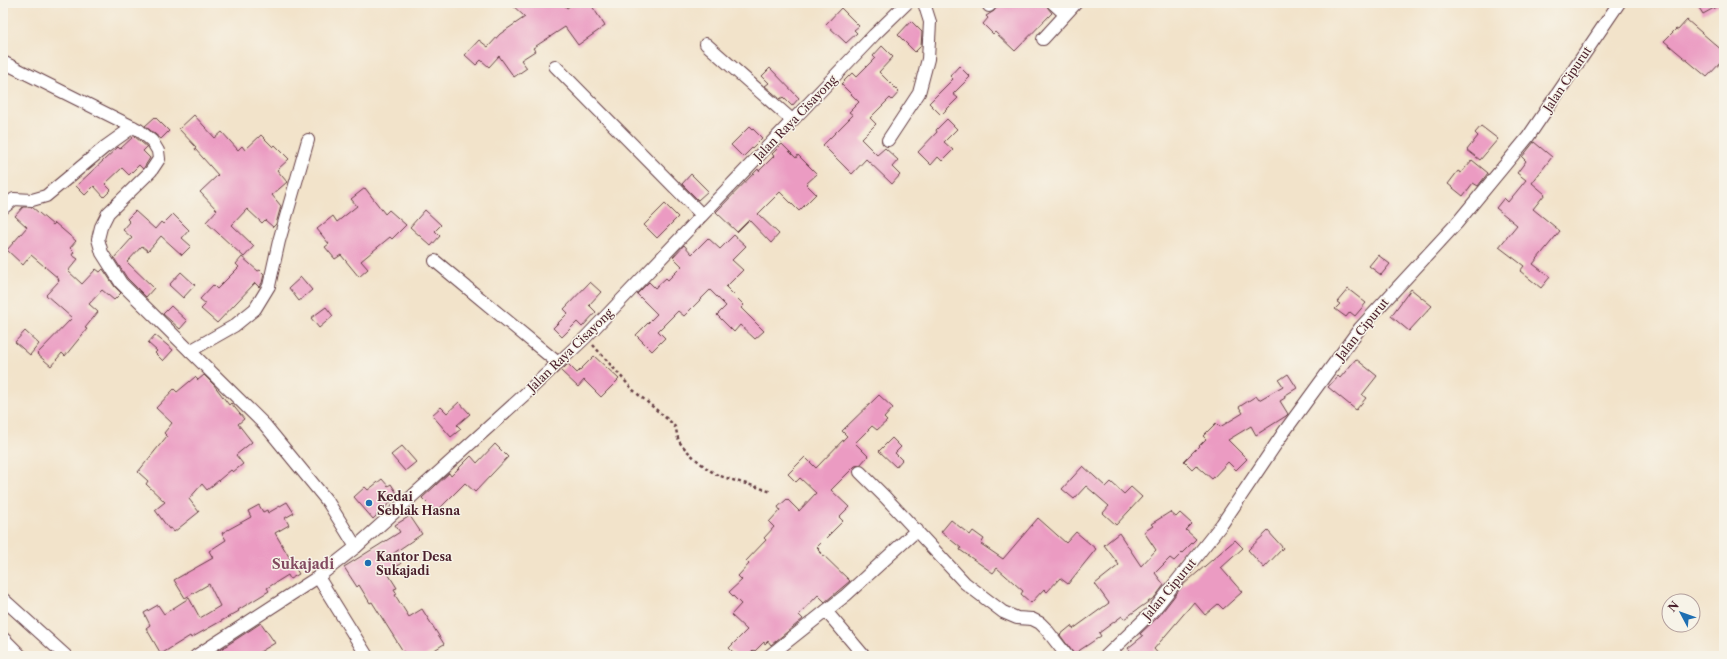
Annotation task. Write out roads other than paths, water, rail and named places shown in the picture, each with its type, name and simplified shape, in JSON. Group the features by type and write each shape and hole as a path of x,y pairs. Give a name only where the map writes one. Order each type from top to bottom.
{"street":[{"name":"Jalan Raya Cisayong","path":"196,656 318,577 356,547 558,363 586,337 792,120 907,3"},
{"path":"888,140 919,93 928,59 930,22 924,3"},
{"path":"1053,3 1065,14"},
{"path":"1044,39 1076,3"},
{"name":"Jalan Cipurut","path":"1106,656 1153,611 1218,530 1284,432 1360,328 1458,223 1528,137 1619,3"},
{"path":"706,44 792,120"},
{"path":"3,62 133,127 145,134 152,141 158,150 159,159 151,171 108,212 98,240 102,252 121,283 265,425 328,502 356,547"},
{"path":"555,66 702,215"},
{"path":"3,208 14,199 32,200 46,196 105,147 133,127"},
{"path":"190,352 234,326 255,309 269,286 279,241 308,140"},
{"path":"435,261 558,363"},
{"path":"860,472 965,583 1003,612 1017,618 1032,619 1040,623 1067,656"},
{"path":"769,656 846,595 916,530"},
{"path":"318,577 367,656"},
{"path":"3,599 66,656"},
{"path":"826,611 864,656"},
{"path":"3,638 21,656"}],"place":[{"name":"Kedai Seblak Hasna","path":"369,503"},
{"name":"Kantor Desa Sukajadi","path":"368,563"}],"district":[{"name":"Sukajadi","path":"303,564"}]}
